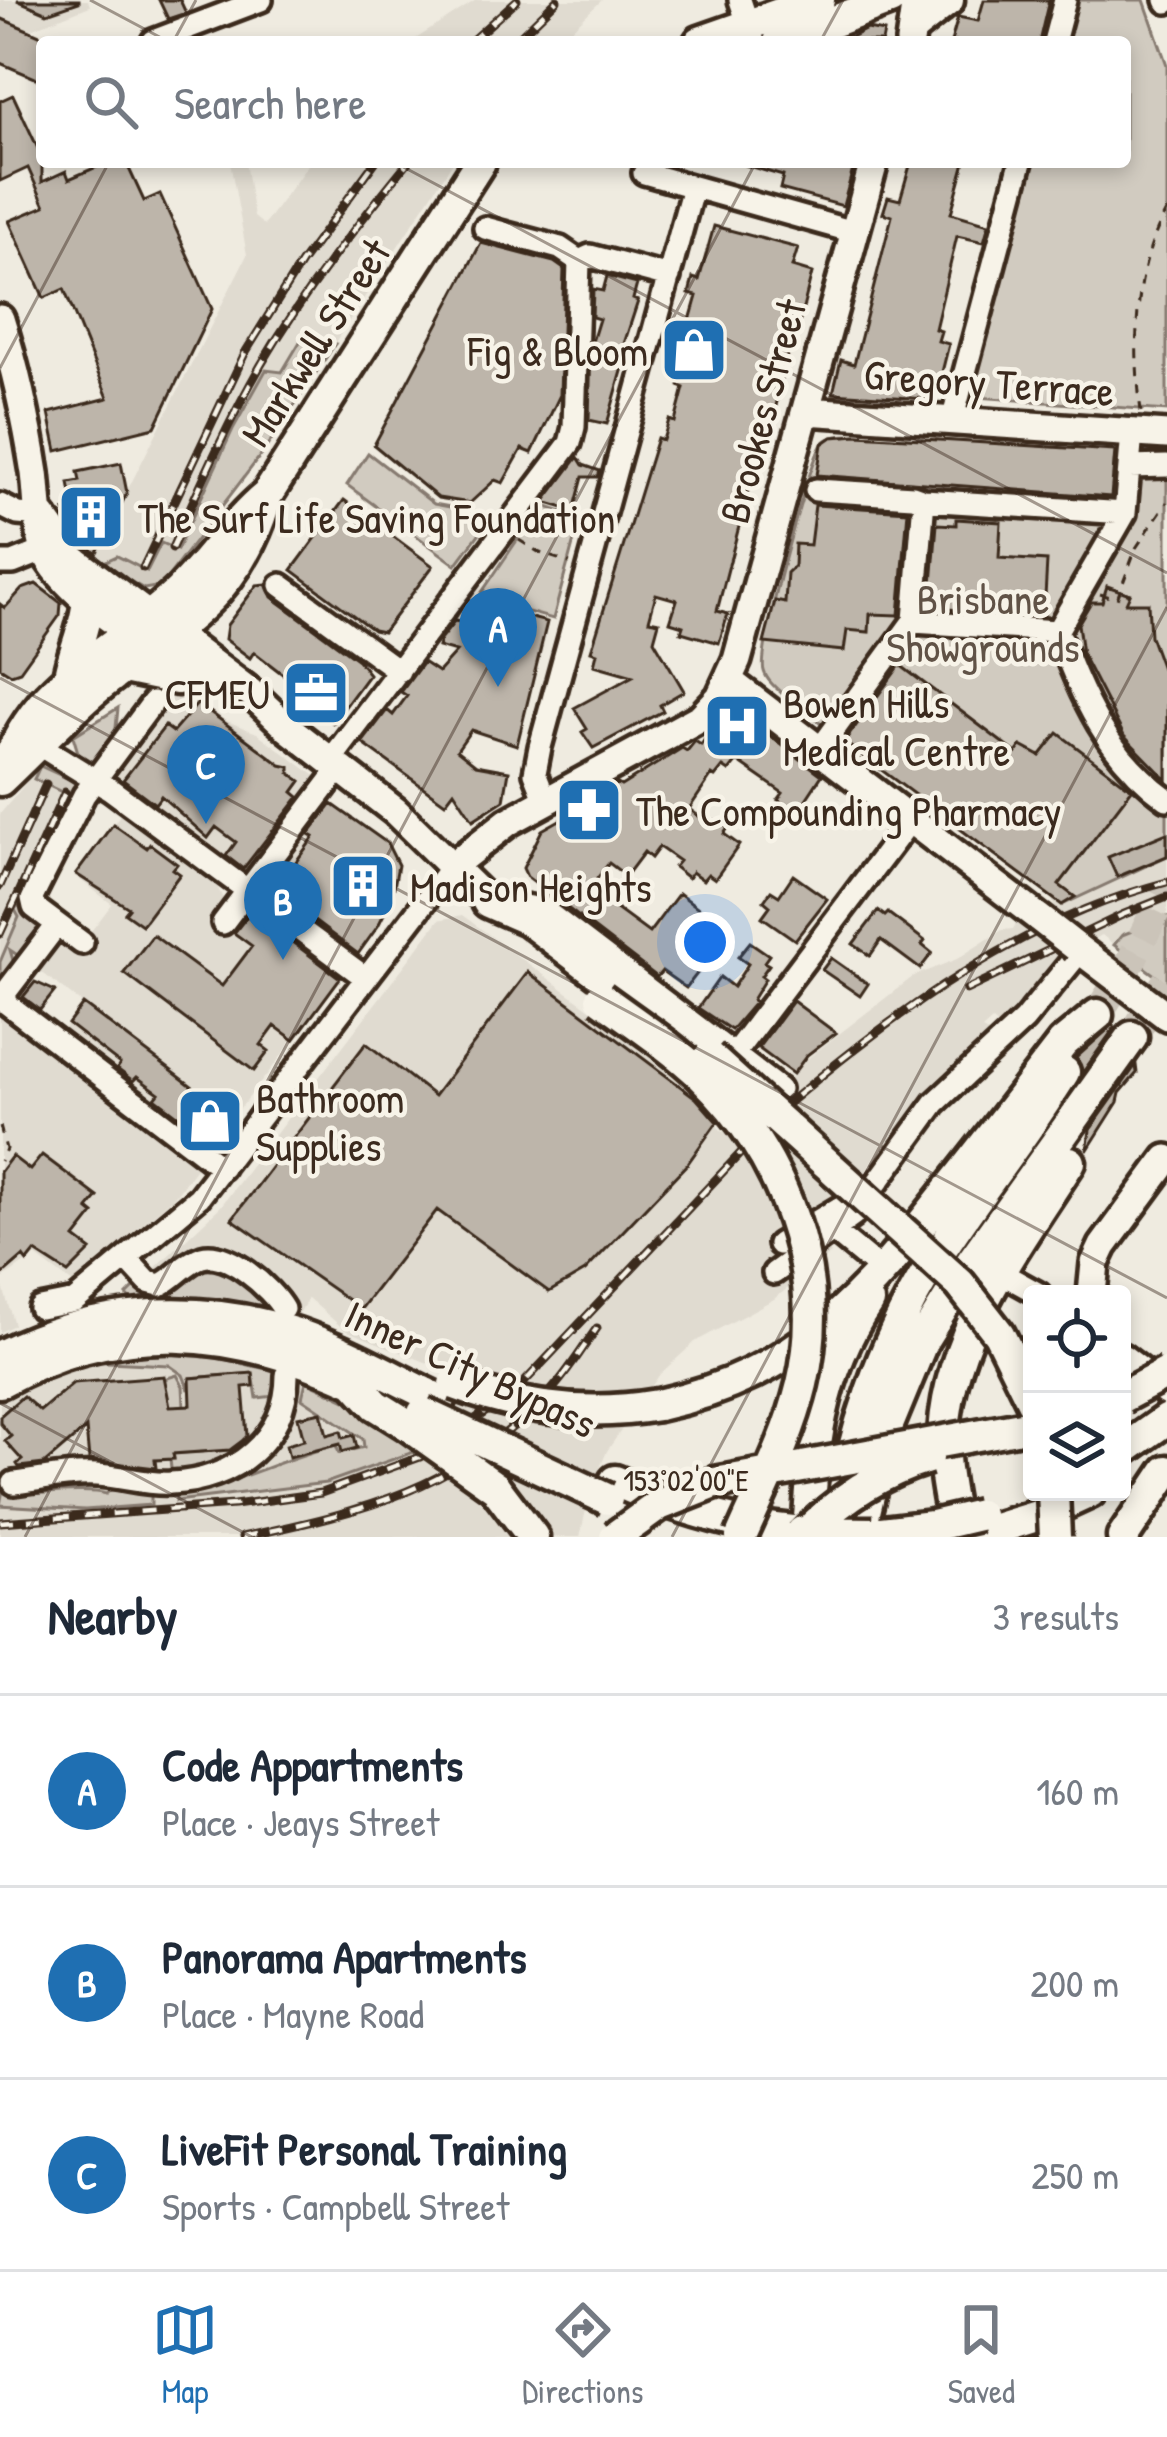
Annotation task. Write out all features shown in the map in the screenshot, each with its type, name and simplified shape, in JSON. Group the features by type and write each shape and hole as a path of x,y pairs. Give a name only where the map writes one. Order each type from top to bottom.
{"highway":[{"path":"715,36 819,0"},
{"path":"795,36 890,0"},
{"path":"914,23 948,0"},
{"name":"Markwell Street","path":"152,631 206,604 235,569 256,536 267,495 482,168"},
{"path":"69,676 75,644 86,624 88,599"},
{"path":"1,779 124,668 152,631"},
{"path":"1,779 14,742 69,676 152,631"},
{"path":"124,668 177,679 198,675"},
{"path":"488,902 515,934 607,991 746,1089 960,1284 999,1334 1028,1393"},
{"path":"607,991 699,1073 739,1116 779,1183 801,1247 810,1305 803,1378 784,1442 741,1537"},
{"path":"804,1535 811,1463 828,1383 884,1273 1064,1042 1097,1016 927,1273 900,1323 864,1415 838,1537"},
{"path":"866,1535 883,1437 923,1340 972,1261 1132,1037"},
{"path":"964,1530 945,1464 946,1411 960,1355 1001,1273 1094,1123 1108,1075"},
{"path":"533,1537 510,1504 478,1472 432,1406 496,1398 557,1409 622,1410 729,1385 770,1366 824,1329 884,1273"},
{"name":"Inner City Bypass","path":"0,1356 48,1335 111,1319 159,1314 239,1319 302,1336 432,1406 712,1537"},
{"name":"Inner City Bypass","path":"0,1382 39,1362 89,1346 165,1336 247,1343 432,1406"},
{"path":"1128,1393 1167,1373"},
{"path":"1131,1445 1166,1420"},
{"path":"615,1537 645,1513 691,1490 740,1477 1023,1430"},
{"path":"804,1535 840,1502 895,1470 1023,1431"},
{"path":"1131,1468 1167,1444"},
{"path":"649,1537 706,1498 790,1472"},
{"path":"1123,1537 1163,1476"},
{"name":"Inner City Bypass","path":"611,1490 804,1535 964,1530 1040,1515 1070,1501"},
{"name":"Inner City Bypass","path":"964,1530 1029,1501"},
{"path":"1050,1501 1055,1537"}],"main road":[{"name":"Brookes Street","path":"729,681 872,168"},
{"path":"0,319 58,571 88,599 152,631 250,692 288,728 406,820 488,902"},
{"name":"Gregory Terrace","path":"806,411 952,421 1136,424 1167,435"},
{"path":"49,537 198,675 288,728"},
{"path":"452,866 496,830 701,717 729,681 1167,1016"},
{"path":"1092,1285 1102,1246 1167,1160"},
{"path":"1131,1365 1167,1393"}],"street":[{"path":"164,36 261,0"},
{"path":"1056,36 1065,0"},
{"path":"952,421 1019,168"},
{"path":"644,173 854,232"},
{"path":"546,801 536,767 693,188"},
{"path":"485,228 560,248 579,261"},
{"path":"579,261 587,255 668,277"},
{"path":"223,922 399,670 573,438 579,261"},
{"path":"1057,631 1125,513 1136,424"},
{"path":"1129,467 1167,466"},
{"path":"816,490 1125,513"},
{"path":"820,749 913,622 924,500"},
{"path":"0,505 21,514 49,537 13,563 0,560"},
{"path":"281,585 399,670"},
{"path":"913,622 1057,631"},
{"path":"1057,631 1103,736 1135,774 1167,799"},
{"path":"82,943 32,901 96,779 153,703"},
{"path":"68,714 71,763"},
{"path":"39,745 96,779 366,978"},
{"path":"734,1054 912,818"},
{"path":"40,1308 75,1301 199,1197 452,866"},
{"path":"488,902 537,905 778,1089"},
{"path":"57,925 6,992 11,1009 222,1168"},
{"path":"777,1277 873,1183 935,1103 1024,1021 1078,948"},
{"path":"827,1226 884,1273"},
{"path":"779,1244 827,1226"},
{"path":"128,1259 144,1279 157,1285 201,1258 226,1259 270,1292 283,1309"},
{"path":"1001,1273 1023,1285"},
{"path":"102,1281 111,1319"},
{"path":"14,1483 95,1475 172,1484 207,1477 264,1445 282,1412 287,1375"}],"path":[{"path":"1136,424 1140,281 1167,210"},
{"path":"1102,595 1118,599 1136,548 1167,502"},
{"path":"501,533 540,553 589,568"},
{"path":"0,1126 6,1149 0,1161"}],"shaded area":[{"path":"0,0 88,0 90,6 29,30 0,18"},
{"path":"476,0 602,0 564,36 420,36"},
{"path":"231,168 246,168 254,217 264,225 306,168 449,168 264,451 161,586 147,590 93,558 247,255"},
{"path":"172,693 188,695 219,718 257,733 318,778 243,877 109,778"},
{"path":"40,766 75,782 78,791 20,907 40,922 42,932 0,986 0,814"},
{"path":"125,808 191,859 188,864 217,886 225,903 214,919 252,946 294,1040 213,1143 60,1035 83,1004 40,971 63,940 78,948 112,904 75,876"},
{"path":"306,831 348,862 317,903 275,872"},
{"path":"1167,856 1167,917 1122,935 1114,945 1102,935 1094,939 1055,910 1052,898 1062,905"},
{"path":"462,915 676,1072 721,1117 715,1125 733,1139 808,1058 914,976 957,959 1002,930 1013,929 1017,922 1055,947 1058,954 1000,1028 992,1021 982,1030 992,1035 933,1088 862,1179 807,1220 831,1254 774,1299 695,1342 660,1374 607,1451 590,1492 580,1537 0,1537 0,1398 42,1376 94,1359 194,1355 275,1370 264,1300 197,1269 163,1296 148,1296 134,1288 221,1206 439,920","holes":["308,1298 345,1330 458,1375 399,1431 306,1381 299,1314"]},
{"path":"0,1016 198,1165 174,1197 73,1284 35,1256 1,1280 14,1325 0,1332"}],"green space":[{"path":"1072,0 1144,0 1167,65 1167,411 963,396 1025,168 1131,168 1131,36 1062,36"},
{"path":"301,340 335,344 264,451 161,586 144,589 100,564 117,556 147,571 161,543 177,550 266,370 282,372"},
{"name":"Brisbane Showgrounds","path":"859,435 1167,455 1167,856 1062,905 788,699 768,679 764,656 768,629 816,457 830,438"},
{"path":"368,453 434,504 472,511 485,520 456,565 347,485"},
{"path":"541,505 580,518 553,619 478,598"},
{"path":"118,708 115,738 89,765 80,759 73,736"},
{"path":"40,766 75,782 78,791 20,907 40,922 42,932 22,958 10,950 15,967 0,986 0,962 19,917 15,910 68,795 34,779"},
{"path":"1167,917 1167,984 1114,945 1122,935"},
{"path":"206,1265 241,1280 266,1307 223,1301 132,1301 127,1295 134,1288 145,1294 164,1293"},
{"path":"168,1354 219,1358 275,1371 275,1396 257,1398 253,1373 190,1378 189,1390 183,1375 169,1365 86,1361"},
{"path":"177,1375 183,1386 184,1405 178,1407 182,1453 247,1449 244,1454 172,1478 170,1459 174,1458 164,1379"},
{"path":"306,1381 425,1448 326,1483 176,1501 176,1496 336,1445 339,1453 364,1447 363,1439 302,1398"},
{"path":"117,1484 151,1496 151,1505 85,1510 0,1505 3,1490 9,1495 106,1494"}],"building":[{"path":"17,0 79,0 79,2 47,13"},
{"path":"159,0 180,0 186,13 168,19"},
{"path":"984,0 1049,0 1040,36 953,36 958,17 978,21"},
{"path":"0,18 42,36 36,36 36,78 0,63"},
{"path":"867,29 884,32 883,36 853,36"},
{"path":"13,95 36,144 36,168 42,168 42,182 66,171 69,179 94,168 129,168 144,201 160,194 212,309 155,427 57,451 49,413 108,398 64,289 44,298 9,221 45,206 28,168 0,181 0,101"},
{"path":"755,168 853,168 843,206 780,189 783,176"},
{"path":"909,168 963,168 951,213 989,224 984,242 957,236 935,329 941,331 938,341 949,344 939,384 930,381 926,399 833,393 841,360 854,364 892,216 883,213 888,197 900,200"},
{"path":"714,226 798,248 792,267 812,273 799,324 794,323 776,406 717,611 728,614 719,643 681,632 683,626 670,622 677,600 656,594 649,620 659,622 654,640 684,691 660,705 663,711 593,748 574,708 633,676 594,665 597,653 591,651 657,438 663,440 669,420 675,422 684,388 679,386 689,340 685,338 697,296 689,294 693,278 699,280"},
{"path":"481,243 554,262 564,269 560,395 532,453 522,449 503,483 495,480 470,503 438,498 374,445"},
{"path":"607,276 637,284 633,299 638,301 620,356 626,357 607,424 589,420 591,345 599,319 592,317 593,289 603,291"},
{"path":"832,437 1115,451 1111,497 817,475 822,444"},
{"path":"578,457 583,465 600,471 598,477 583,477 574,511 544,502"},
{"name":"The Surf Life Saving Foundation","path":"121,463 127,493 96,554 65,511 74,509 69,483 80,481 78,472"},
{"path":"344,500 433,566 383,632 373,630 292,570"},
{"path":"815,505 908,511 899,615 870,614 869,632 847,630 844,651 764,643 775,601 785,603 795,544 810,545"},
{"path":"956,519 1001,522 999,558 1047,561 1044,615 930,608 937,524 956,525"},
{"path":"36,584 61,603 60,615 20,671 11,674 0,667 0,604 5,608 22,589"},
{"path":"266,584 272,597 358,660 369,674 333,723 301,699 306,693 289,679 254,652 250,658 225,639 227,625 257,585"},
{"path":"1107,586 1130,594 1126,603 1148,603 1150,636 1167,682 1167,780 1124,736 1082,654 1078,624 1091,602 1102,602"},
{"path":"478,604 547,622 517,745 471,730 457,750 476,765 509,771 504,800 473,820 454,791 445,803 362,743 387,710 393,715 407,696 401,692 423,662 438,672 456,652 438,647 440,640 455,621 473,625"},
{"path":"900,665 1016,753 1021,746 1040,756 1058,733 1132,789 1059,885 1075,897 1062,905 844,742"},
{"path":"198,703 290,767 290,773 301,781 293,792 299,797 243,869 226,856 236,842 216,827 208,838 161,796 155,804 123,780 165,726 173,732"},
{"path":"743,716 822,775 797,813 778,800 783,793 737,761 729,771 723,767 712,775 689,809 712,826 716,820 728,828 724,834 739,845 715,879 708,874 703,880 692,872 688,878 674,867 679,861 659,847 651,858 644,852 626,876 609,863 589,889 649,933 679,893 705,913 682,944 706,962 686,988 662,971 657,977 527,877 523,868 542,830 611,791 616,783 621,786 682,748 687,751 695,741 701,745 709,733 717,735 724,725"},
{"name":"Madison Heights","path":"332,804 387,843 398,865 392,898 358,954 298,909 311,891 287,874"},
{"path":"113,824 177,864 173,869 180,874 142,925 125,913 129,908 76,874"},
{"path":"1167,833 1167,856 1117,877 1108,857"},
{"path":"793,875 827,899 795,940 762,917 770,906 764,901 771,891 779,896"},
{"path":"251,911 340,978 294,1040 275,1026 261,1045 269,1051 254,1071 124,973 153,935 222,986 252,946 234,933"},
{"path":"878,911 888,913 925,941 922,945 932,953 920,969 881,940 870,956 853,944"},
{"path":"750,942 769,955 764,962 769,965 755,1002 731,1030 698,1008 720,977 733,987 748,964 738,957"},
{"path":"831,958 868,984 860,996 822,970"},
{"path":"528,972 696,1098 717,1122 688,1163 585,1271 549,1292 437,1210 361,1309 232,1219 366,1043 434,1096"},
{"path":"35,982 55,991 40,1010 23,997"},
{"path":"793,1001 836,1033 807,1055 793,1074 758,1048"},
{"path":"83,1004 225,1111 205,1136 155,1098 159,1093 117,1069 120,1064 68,1024"},
{"path":"1115,1027 1083,1072 1076,1058"},
{"path":"1136,1065 1137,1073 1087,1151 1090,1130"},
{"path":"42,1155 98,1197 88,1209 94,1214 75,1238 91,1250 68,1273 35,1252 0,1277 0,1172 12,1156 30,1170"},
{"path":"253,1373 254,1386 243,1387 247,1436 242,1441 230,1450 173,1454 174,1459 155,1460 156,1468 89,1460 86,1428 44,1464 19,1467 22,1460 5,1441 11,1436 0,1423 0,1416 23,1396 40,1411 73,1383 164,1376 170,1406 191,1405 190,1378"},
{"path":"321,1412 327,1435 341,1431 343,1438 354,1435 357,1448 342,1452 340,1444 289,1457 286,1445 304,1440 298,1417"}],"tunnel":[{"path":"1097,1015 1132,959 1167,887"},
{"path":"1132,1037 1167,981"}],"railway":[{"path":"477,36 517,0"},
{"path":"520,36 557,0"},
{"path":"143,568 245,353 301,263 371,168"},
{"path":"172,548 214,455 277,338 403,168"},
{"path":"0,886 46,784"},
{"path":"0,934 65,792"},
{"path":"0,1522 234,1505 321,1493 420,1457 516,1391 785,1106 872,1036 1012,944 1114,899 1167,882"},
{"path":"966,990 1167,897"},
{"path":"242,1537 369,1505 443,1474 513,1427 547,1395 597,1328"}],"place":[{"name":"Fig & Bloom","path":"694,350"},
{"name":"The Surf Life Saving Foundation","path":"91,517"},
{"name":"Code Appartments","path":"498,687"},
{"name":"CFMEU","path":"316,693"},
{"name":"Bowen Hills Medical Centre","path":"737,726"},
{"name":"The Compounding Pharmacy","path":"589,810"},
{"name":"LiveFit Personal Training","path":"206,824"},
{"name":"Madison Heights","path":"363,886"},
{"name":"Panorama Apartments","path":"283,960"},
{"name":"Bathroom Supplies","path":"210,1121"}]}
